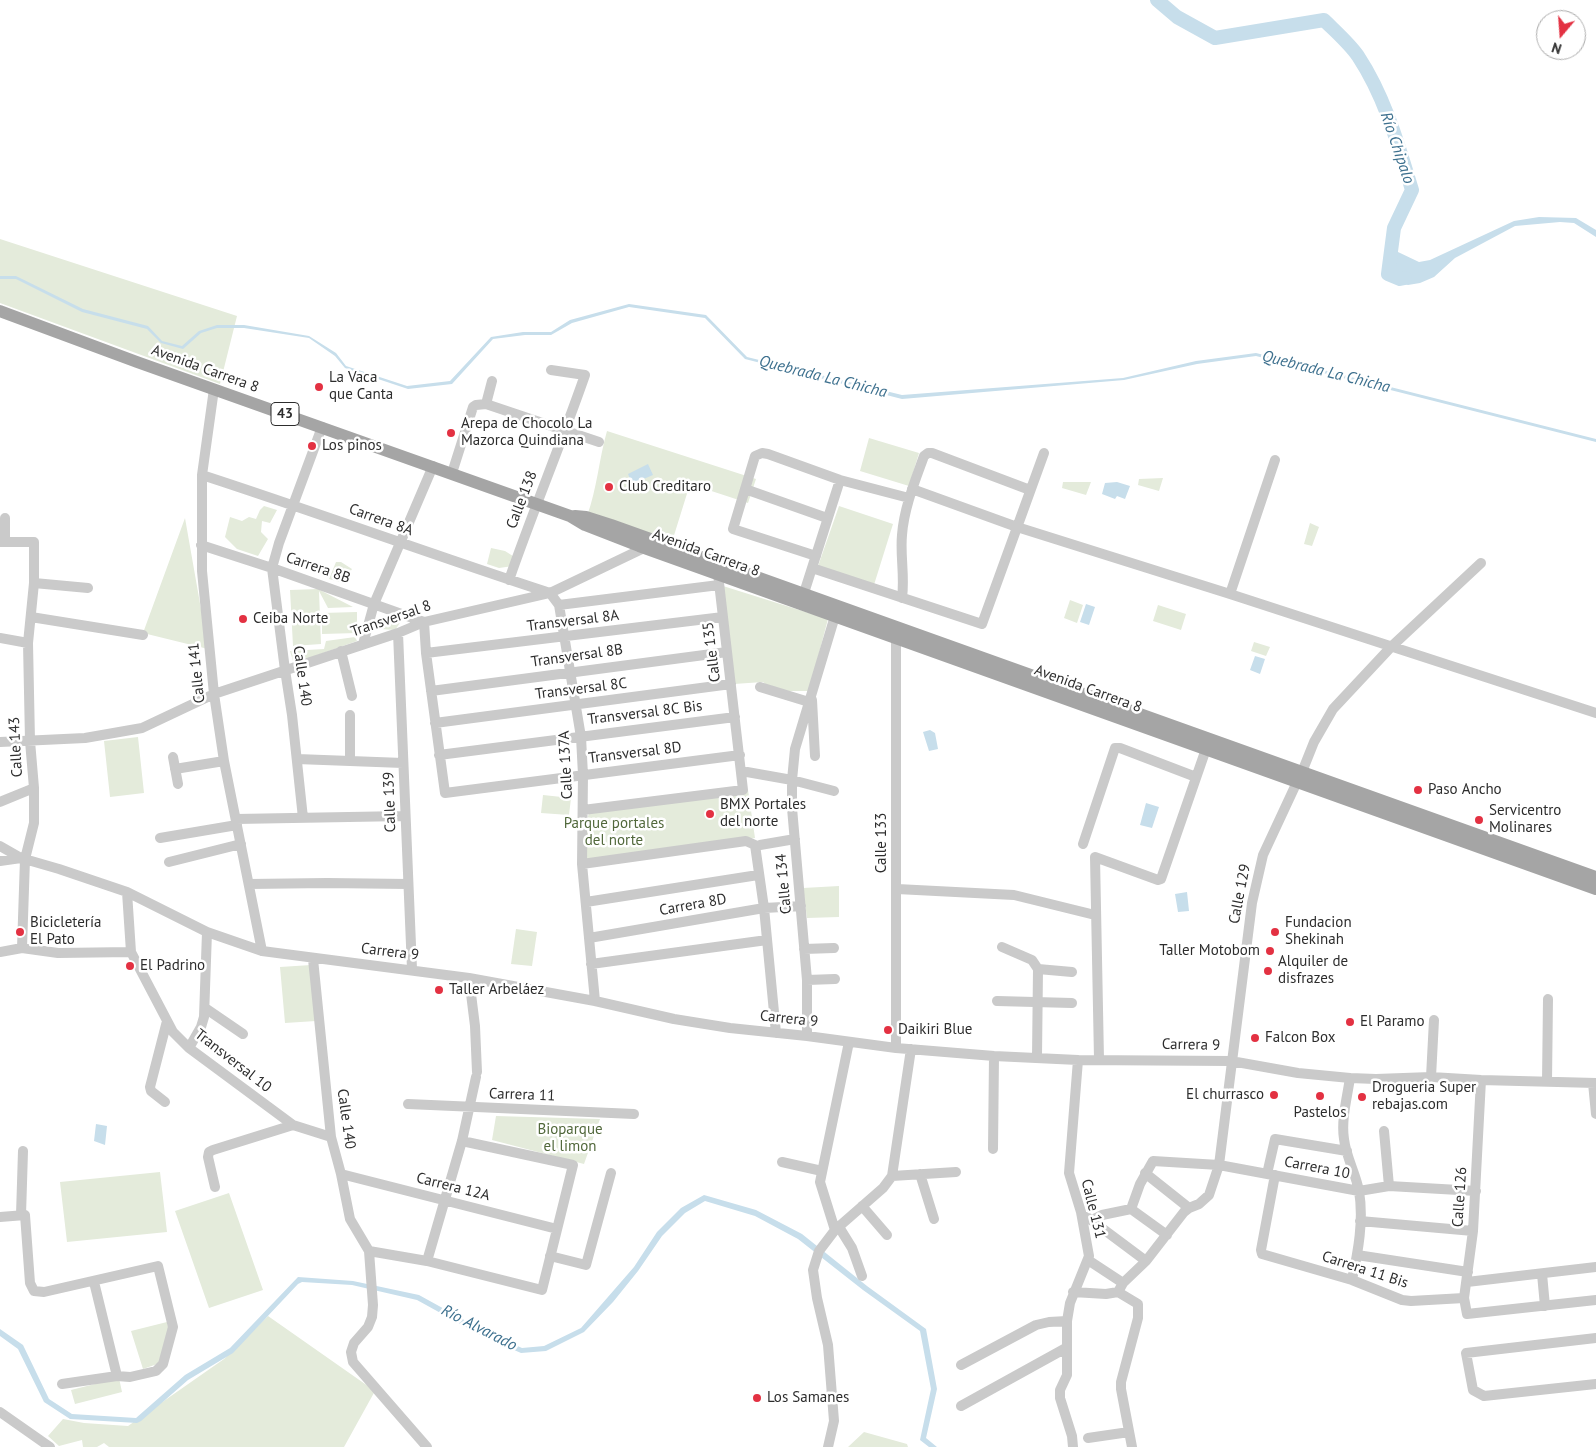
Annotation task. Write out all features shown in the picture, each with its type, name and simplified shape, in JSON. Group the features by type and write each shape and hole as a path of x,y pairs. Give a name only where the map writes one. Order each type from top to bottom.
{"main road":[{"name":"Avenida Carrera 8","path":"0,311 570,516 585,525 718,580 835,616 1206,749 1299,777 1596,877"},
{"name":"Avenida Carrera 8","path":"570,516 586,517 612,525 804,592 1596,889"}],"street":[{"name":"Calle 138","path":"509,580 585,375 551,370"},
{"path":"486,404 492,381"},
{"name":"Calle 141","path":"214,389 202,475 201,546 214,694 224,761 262,951"},
{"path":"452,473 473,407 476,405 486,404 599,442"},
{"name":"Calle 140","path":"304,818 272,568 293,504 322,427"},
{"path":"816,556 733,529 755,456 762,453 768,454 840,480 911,493 1230,594 1596,714"},
{"path":"902,598 904,572 901,554 902,532 911,493 924,456 932,453 1030,490"},
{"path":"812,568 982,624 1044,453"},
{"path":"1230,594 1274,460"},
{"path":"363,644 374,604 433,466"},
{"name":"Carrera 8A","path":"202,475 293,504 401,543 550,593"},
{"path":"804,592 840,480"},
{"path":"745,489 827,518"},
{"path":"2,542 5,518"},
{"name":"Calle 143","path":"2,542 34,542 34,583 28,643 34,823 23,859 22,948"},
{"name":"Carrera 8B","path":"201,546 272,568 424,622"},
{"name":"Transversal 8","path":"0,742 85,738 126,732 149,724 214,694 398,633 424,622 550,593 644,548"},
{"name":"Calle 129","path":"1189,1208 1200,1204 1209,1196 1219,1166 1231,1061 1252,903 1257,879 1264,855 1314,742 1332,709 1390,647 1481,562"},
{"path":"559,606 718,580"},
{"name":"Calle 135","path":"583,810 744,790 718,580"},
{"path":"34,583 88,588"},
{"name":"Calle 137A","path":"550,593 559,606 581,737 583,775 582,864 595,1000"},
{"name":"Calle 134","path":"807,1036 807,980 792,780 795,749 835,616"},
{"path":"31,617 143,635"},
{"name":"Transversal 8A","path":"426,653 564,638 723,617"},
{"path":"424,622 426,653 440,755"},
{"name":"Calle 139","path":"398,633 412,969"},
{"path":"0,638 28,643"},
{"name":"Calle 133","path":"896,638 896,1048"},
{"path":"341,651 352,696"},
{"name":"Transversal 8B","path":"431,691 727,652"},
{"name":"Transversal 8C","path":"435,722 731,684"},
{"path":"760,687 810,698 815,756"},
{"path":"350,715 350,761"},
{"name":"Transversal 8C Bis","path":"440,755 735,717"},
{"path":"1083,844 1115,748 1120,748 1196,777"},
{"path":"1099,1059 1095,857 1158,880 1161,879 1206,749"},
{"name":"Transversal 8D","path":"440,755 445,793 740,755"},
{"path":"173,756 178,784"},
{"path":"297,759 403,763"},
{"path":"175,769 224,761"},
{"path":"747,772 834,790"},
{"path":"0,802 34,788"},
{"path":"160,838 237,822 304,818 405,816"},
{"path":"760,845 795,840"},
{"path":"582,864 746,842 755,846 764,908 776,1033"},
{"path":"169,862 241,844"},
{"path":"0,846 23,859"},
{"name":"Carrera 9","path":"0,861 23,859 127,892 207,932 262,951 313,959 412,969 469,978 595,1000 674,1019 730,1028 896,1048 994,1056 1078,1060 1231,1061 1298,1073 1350,1078 1431,1077 1594,1083"},
{"path":"586,902 758,875"},
{"path":"249,884 327,882 408,884"},
{"path":"897,889 1014,895 1095,915"},
{"path":"0,952 22,948 58,953 131,952 127,892"},
{"name":"Carrera 8D","path":"590,938 764,908 801,906"},
{"path":"189,1048 201,1027 205,1008 207,932"},
{"path":"591,964 767,940"},
{"path":"1002,947 1032,960 1038,969 1037,1057"},
{"path":"804,948 834,948"},
{"name":"Transversal 10","path":"131,952 167,1021 174,1032 189,1048 293,1125 331,1137"},
{"name":"Calle 140","path":"313,959 331,1137 350,1219 370,1251 372,1317 368,1327 354,1342 351,1352 354,1362 427,1447"},
{"path":"1038,969 1072,972"},
{"path":"428,1261 462,1141 476,1075 475,1026 469,978"},
{"path":"807,980 835,979"},
{"path":"1546,1082 1548,999"},
{"path":"997,1001 1072,1003"},
{"path":"205,1008 243,1034"},
{"path":"1431,1077 1434,1020"},
{"path":"165,1102 155,1096 150,1087 167,1021"},
{"path":"849,1042 820,1182 837,1228 852,1248 862,1276"},
{"path":"828,1447 834,1420 828,1345 817,1298 813,1270 819,1251 837,1228 884,1188 892,1176 911,1049"},
{"path":"993,1149 994,1056"},
{"name":"Calle 131","path":"1073,1447 1072,1436 1060,1398 1062,1383 1067,1375 1066,1321 1073,1292 1089,1256 1081,1212 1069,1173 1078,1060"},
{"path":"1350,1078 1343,1129 1344,1141 1359,1191 1360,1221 1352,1280"},
{"name":"Calle 126","path":"1481,1080 1473,1230 1464,1298 1467,1314 1545,1306"},
{"path":"1594,1083 1596,1114"},
{"name":"Carrera 11","path":"408,1104 634,1114"},
{"path":"215,1187 208,1157 209,1152 293,1125"},
{"path":"1384,1131 1389,1186"},
{"path":"1271,1174 1275,1138 1347,1151"},
{"path":"370,1251 428,1261 542,1290 573,1165 462,1141"},
{"path":"23,1151 23,1215 30,1283 34,1291 44,1292 94,1282 158,1266 173,1328 163,1364 156,1371 130,1377 117,1376 62,1384"},
{"name":"Carrera 10","path":"1145,1173 1153,1161 1219,1166 1359,1191 1389,1186 1476,1191"},
{"path":"782,1162 822,1172"},
{"path":"892,1176 956,1172"},
{"path":"550,1256 586,1265 611,1173"},
{"path":"1073,1292 1106,1294 1121,1288 1146,1261 1189,1208 1145,1173 1131,1210"},
{"name":"Carrera 12A","path":"341,1174 557,1229"},
{"path":"920,1174 934,1219"},
{"name":"Carrera 11 Bis","path":"1271,1174 1262,1254 1352,1280 1402,1300 1464,1298"},
{"path":"862,1206 887,1235"},
{"path":"1092,1220 1102,1215 1131,1210 1167,1235"},
{"path":"1081,1212 1146,1261"},
{"path":"0,1217 23,1215"},
{"path":"1360,1221 1473,1230"},
{"path":"1357,1254 1467,1277 1542,1274 1596,1267"},
{"path":"1088,1260 1138,1304 1138,1318 1120,1389 1132,1447"},
{"path":"1542,1274 1545,1306 1596,1300"},
{"path":"94,1282 117,1376"},
{"path":"961,1365 1036,1325 1066,1321"},
{"path":"1596,1338 1466,1353 1473,1390 1484,1396 1596,1384"},
{"path":"961,1406 1066,1348"},
{"path":"0,1412 50,1447"},
{"path":"1088,1438 1130,1432"}],"green space":[{"path":"0,239 237,316 220,384 0,303"},
{"path":"607,431 756,479 748,503 690,484 671,545 587,516"},
{"path":"869,438 919,453 909,486 860,471"},
{"path":"1163,478 1159,491 1138,485 1139,479"},
{"path":"1063,482 1091,482 1086,495 1062,488"},
{"path":"264,506 277,510 270,523 262,521 261,532 268,539 258,556 237,549 225,537 230,517 242,521 249,517 256,519"},
{"path":"839,506 893,524 873,588 817,569"},
{"path":"185,518 208,649 143,633"},
{"path":"1310,523 1319,527 1312,546 1304,544"},
{"path":"491,548 505,551 516,558 513,566 499,568 487,564"},
{"path":"336,562 341,562 352,569 343,583 329,579"},
{"path":"723,586 828,619 809,691 774,691 763,682 734,684"},
{"path":"318,589 353,607 328,608 319,591 321,644 293,646 290,590"},
{"path":"1070,600 1083,605 1077,623 1064,618"},
{"path":"1158,605 1186,614 1181,630 1153,621"},
{"path":"357,612 357,633 322,634 322,613"},
{"path":"385,616 400,623 395,630 381,629"},
{"path":"355,637 357,641 303,660 293,661 290,651 324,649 326,641"},
{"path":"1254,642 1270,647 1266,656 1251,651"},
{"path":"138,737 144,793 110,797 104,741"},
{"name":"Parque portales del norte","path":"748,790 755,838 583,862 584,826 590,811"},
{"path":"543,795 571,798 569,815 541,813"},
{"path":"839,886 839,917 807,918 803,888"},
{"path":"516,929 537,932 532,966 511,964"},
{"path":"311,965 316,1021 285,1023 280,967"},
{"name":"Bioparque el limon","path":"496,1116 600,1119 584,1164 492,1140"},
{"path":"160,1172 167,1232 67,1242 60,1182"},
{"path":"229,1193 263,1290 209,1308 175,1211"},
{"path":"268,1316 375,1391 344,1447 109,1447 104,1443 97,1447 83,1447 82,1440 59,1446 48,1436 63,1419 84,1423 128,1426 224,1359"},
{"path":"167,1322 170,1334 160,1363 143,1369 131,1331"},
{"path":"119,1378 122,1392 75,1404 71,1390"},
{"path":"864,1432 907,1444 908,1447 848,1447"}],"water":[{"path":"1539,217 1576,218 1596,230 1596,237 1574,223 1560,222 1515,226 1455,258 1434,277 1420,283 1408,285 1388,278 1387,253 1398,252 1419,262 1430,260 1514,221"},
{"name":"Quebrada La Chicha","path":"0,276 16,276 83,309 148,326 162,341 182,346 199,331 217,325 244,325 309,336 336,353 346,366 407,386 450,381 491,337 523,332 551,332 570,320 629,304 706,315 747,357 902,395 1123,378 1196,361 1256,353 1596,439 1596,442 1256,356 1197,364 1124,380 902,399 745,359 705,318 629,307 572,323 551,335 525,335 493,339 452,384 408,389 345,368 335,356 309,338 244,328 217,328 201,333 183,349 161,343 147,329 82,312 16,279 0,279"},
{"path":"648,464 653,475 632,484 628,474"},
{"path":"1117,482 1130,486 1125,499 1117,496 1115,499 1102,494 1105,483"},
{"path":"1086,604 1095,607 1089,625 1080,622"},
{"path":"1255,656 1265,659 1260,674 1250,670"},
{"path":"930,730 935,733 938,749 929,751 923,732"},
{"path":"1146,803 1159,807 1152,828 1140,825"},
{"path":"1187,892 1189,911 1178,912 1175,894"},
{"path":"96,1124 107,1126 105,1145 94,1141"},
{"path":"704,1195 756,1210 802,1234 867,1286 926,1329 937,1389 926,1438 937,1447 929,1447 920,1440 931,1389 920,1331 863,1290 798,1239 755,1216 705,1201 685,1213 662,1236 638,1271 613,1302 584,1332 546,1351 521,1353 484,1337 417,1300 352,1285 302,1282 233,1353 188,1380 137,1423 70,1419 44,1402 18,1349 0,1336 0,1329 23,1345 49,1399 72,1414 136,1418 185,1375 230,1348 298,1277 353,1281 419,1295 486,1332 522,1348 544,1346 581,1328 634,1267 657,1232 681,1208"}],"waterway":[{"name":"Río Chipalo","path":"1157,0 1177,17 1215,38 1324,20 1350,46 1358,56 1383,104 1412,190 1394,228 1388,274 1400,279 1405,278"}],"place":[{"name":"La Vaca que Canta","path":"319,387"},
{"name":"Arepa de Chocolo La Mazorca Quindiana","path":"451,433"},
{"name":"Los pinos","path":"312,446"},
{"name":"Club Creditaro","path":"609,487"},
{"name":"Ceiba Norte","path":"243,619"},
{"name":"Paso Ancho","path":"1418,790"},
{"name":"BMX Portales del norte","path":"710,814"},
{"name":"Servicentro Molinares","path":"1479,820"},
{"name":"Bicicletería El Pato","path":"20,932"},
{"name":"Fundacion Shekinah","path":"1275,932"},
{"name":"Taller Motobom","path":"1270,951"},
{"name":"El Padrino","path":"130,966"},
{"name":"Alquiler de disfrazes","path":"1268,971"},
{"name":"Taller Arbeláez","path":"439,990"},
{"name":"El Paramo","path":"1350,1022"},
{"name":"Daikiri Blue","path":"888,1030"},
{"name":"Falcon Box","path":"1255,1038"},
{"name":"El churrasco","path":"1274,1095"},
{"name":"Pastelos","path":"1320,1096"},
{"name":"Drogueria Super rebajas.com","path":"1362,1097"},
{"name":"Los Samanes","path":"757,1398"}],"water label":[{"name":"Río Alvarado","path":"479,1328"}]}
